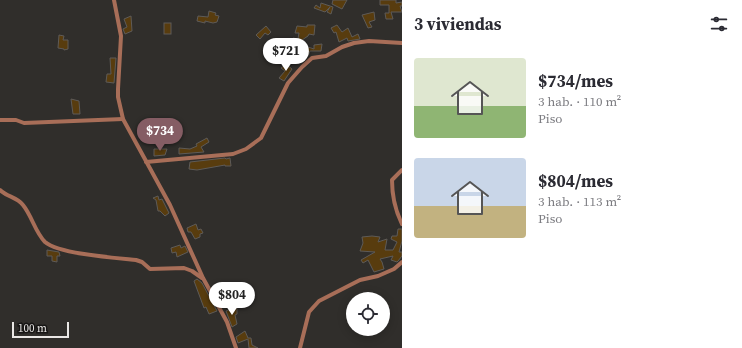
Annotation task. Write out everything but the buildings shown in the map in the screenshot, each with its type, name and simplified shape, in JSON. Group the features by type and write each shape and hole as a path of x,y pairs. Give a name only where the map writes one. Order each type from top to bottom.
{"street":[{"path":"114,0 121,31 118,97 123,119 170,205 203,278 227,322 236,348"},
{"path":"146,162 233,154 246,149 261,138 288,83 312,58 326,56 342,47 354,43 369,41 402,43"},
{"path":"0,120 16,120 24,123 123,119"},
{"path":"402,170 392,180 392,194 402,224"},
{"path":"0,190 4,194 15,198 23,204 41,237 53,247 69,251 136,260 142,262 150,269 184,268 203,278"},
{"path":"300,348 309,312 319,301 360,280 378,276 394,269 402,262"}]}
